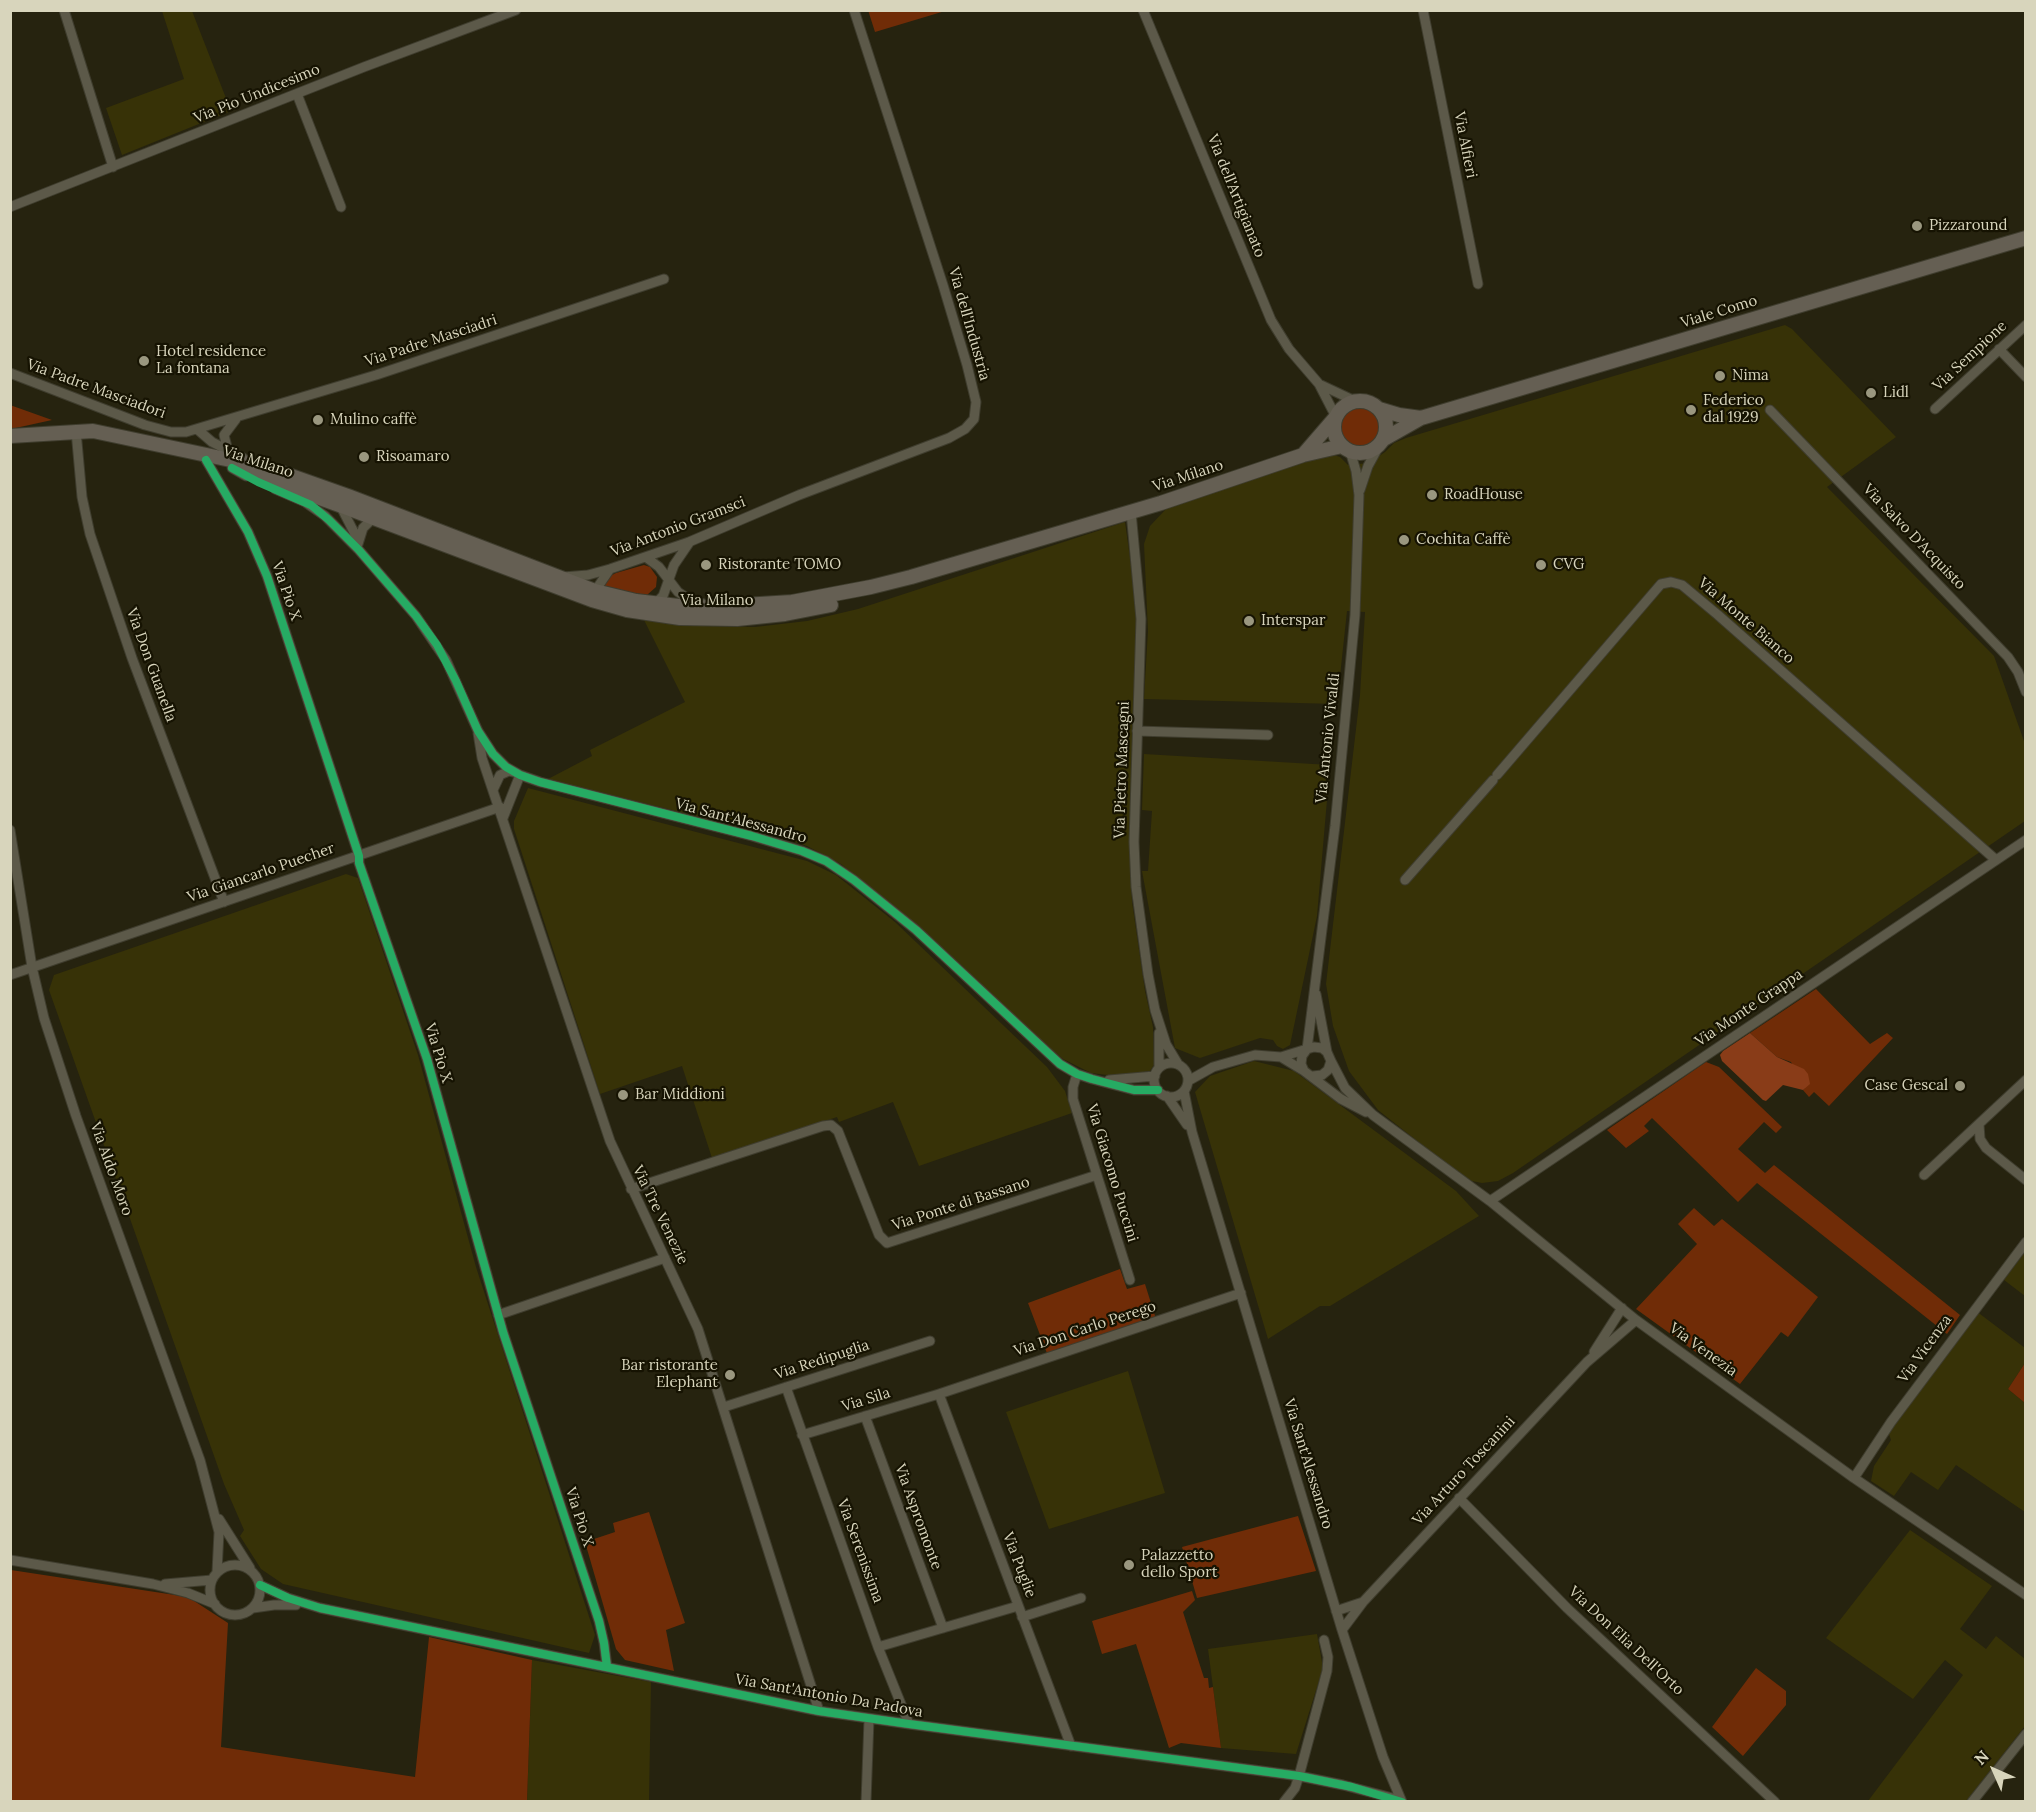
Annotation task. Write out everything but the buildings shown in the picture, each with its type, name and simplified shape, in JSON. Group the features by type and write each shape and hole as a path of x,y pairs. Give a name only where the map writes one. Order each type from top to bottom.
{"main road":[{"name":"Viale Como","path":"1421,418 2025,238"},
{"path":"1303,455 1347,404 1354,401 1372,403 1385,418 1387,428 1381,442"},
{"path":"1379,409 1421,418"},
{"path":"1336,417 1334,427 1336,437 1346,449 1360,454 1370,452 1381,442 1421,418"},
{"path":"10,436 76,431 99,432 167,448"},
{"path":"10,442 28,435"},
{"name":"Via Milano","path":"167,448 339,504 514,572 598,597 684,608 804,601 843,594 911,577 1131,512 1303,455 1346,449"},
{"name":"Via Milano","path":"167,448 283,473 559,577 616,607 640,612 685,618 761,617 785,614 836,603 911,577"}],"street":[{"path":"64,10 113,167"},
{"name":"Via Pio Undicesimo","path":"10,207 423,44 516,10"},
{"name":"Via dell'Industria","path":"757,513 949,438 969,426 975,414 975,396 946,296 854,10"},
{"name":"Via dell'Artigianato","path":"1143,10 1271,320 1289,349 1318,384 1336,417"},
{"name":"Via Alfieri","path":"1423,10 1478,284"},
{"path":"297,94 341,207"},
{"name":"Via Padre Masciadri","path":"202,428 376,375 664,279"},
{"name":"Via Sempione","path":"1935,409 2025,324"},
{"path":"1999,349 2025,377"},
{"name":"Via Padre Masciadori","path":"10,373 145,425 176,432 202,428"},
{"name":"Via dell'Artigianato","path":"1318,384 1354,401"},
{"name":"Via Salvo D'Acquisto","path":"1770,410 2008,657 2018,672 2025,692"},
{"path":"228,451 224,435 238,417"},
{"path":"202,428 212,442 265,468"},
{"name":"Via Don Guanella","path":"76,431 83,508 132,658 224,902"},
{"path":"1359,495 1368,466 1381,442"},
{"path":"1346,449 1356,471 1359,495"},
{"name":"Via Pio X","path":"206,460 248,532 262,563 359,856 359,863 427,1059 498,1316 599,1621 607,1667"},
{"path":"232,468 311,505 358,545"},
{"path":"283,473 299,483 330,496 339,504 358,545"},
{"name":"Via Antonio Vivaldi","path":"1307,1049 1335,826 1355,615 1359,495"},
{"name":"Via Pietro Mascagni","path":"1131,512 1141,619 1134,842 1136,887 1148,974 1160,1027 1178,1064"},
{"name":"Via Antonio Gramsci","path":"559,577 588,574 647,558 757,513"},
{"path":"358,545 363,528 373,518"},
{"path":"616,607 628,605 647,608 657,604 663,596 675,562 689,542"},
{"name":"Via Sant'Alessandro","path":"358,545 437,645 478,731 493,754 517,773 554,786 760,839 802,851 826,861 898,914 982,990 1050,1056 1077,1074 1092,1079 1134,1090 1158,1090"},
{"path":"647,558 659,567 675,589 685,597 715,607"},
{"path":"598,597 610,569"},
{"name":"Via Monte Bianco","path":"1405,880 1661,584 1671,582 1682,585 1718,615 1996,860"},
{"name":"Via Tre Venezie","path":"478,731 480,752 609,1140 696,1324 819,1711"},
{"path":"1137,731 1268,735"},
{"path":"493,790 500,776 509,771 517,773 503,818"},
{"name":"Via Giancarlo Puecher","path":"10,975 500,807"},
{"name":"Via Aldo Moro","path":"10,830 32,967 44,1018 72,1105 200,1460 214,1510 219,1536 214,1576"},
{"name":"Via Monte Grappa","path":"1490,1202 2025,840"},
{"name":"Via Venezia","path":"1314,983 1329,1057 1345,1088 1373,1115 1490,1202 1636,1320 1854,1479 2025,1595"},
{"name":"Via Pietro Mascagni","path":"1157,1071 1160,1027"},
{"path":"1186,1071 1213,1067 1250,1055 1281,1057 1307,1049 1314,1047 1322,1048 1329,1057 1328,1070 1322,1075 1309,1074 1301,1064 1302,1056 1307,1049"},
{"name":"Via Venezia","path":"1281,1057 1309,1074 1341,1099 1373,1115"},
{"path":"1168,1063 1178,1064 1186,1071 1188,1081 1184,1091 1177,1096 1167,1096 1155,1086 1157,1071 1168,1063"},
{"path":"1188,1081 1213,1067"},
{"name":"Via Sant'Alessandro","path":"1092,1079 1123,1080 1157,1071"},
{"name":"Via Giacomo Puccini","path":"1077,1074 1073,1087 1074,1099 1130,1280"},
{"path":"1924,1175 2025,1080"},
{"name":"Via Sant'Alessandro","path":"1184,1091 1192,1132 1336,1611 1380,1749 1401,1801"},
{"name":"Via Sant'Alessandro","path":"1167,1096 1192,1132"},
{"path":"1979,1124 1980,1139 1986,1148 2025,1180"},
{"name":"Via Ponte di Bassano","path":"632,1190 819,1127 831,1125 838,1131 879,1234 887,1243 1097,1175"},
{"name":"Via Vicenza","path":"1854,1479 1891,1422 2025,1242"},
{"path":"498,1316 665,1258"},
{"name":"Via Don Carlo Perego","path":"939,1394 1241,1293"},
{"path":"1587,1362 1622,1308"},
{"path":"1587,1362 1636,1320"},
{"name":"Via Redipuglia","path":"724,1407 930,1341"},
{"name":"Via Arturo Toscanini","path":"1342,1630 1363,1602 1587,1362"},
{"name":"Via Serenissima","path":"786,1387 878,1647 909,1724"},
{"name":"Via Sila","path":"802,1435 939,1394"},
{"name":"Via Puglie","path":"939,1394 1071,1746"},
{"name":"Via Aspromonte","path":"865,1416 943,1628"},
{"name":"Via Don Elia Dell'Orto","path":"1459,1498 1567,1608 1775,1802"},
{"name":"Via Aldo Moro","path":"214,1510 252,1570"},
{"path":"10,1560 153,1584 192,1594 215,1604 225,1613 237,1615 253,1608 260,1597 257,1576 244,1565 235,1564 224,1567 214,1576 210,1588 215,1604"},
{"path":"153,1584 214,1576"},
{"name":"Via Sant'Antonio Da Padova","path":"260,1585 288,1599 320,1608 819,1711 1299,1776 1401,1801"},
{"path":"1022,1617 1081,1598"},
{"name":"Via Arturo Toscanini","path":"1336,1611 1363,1602"},
{"name":"Via Sant'Antonio Da Padova","path":"253,1608 285,1605 320,1608"},
{"path":"878,1647 1018,1606"},
{"path":"1284,1802 1295,1788 1299,1776 1328,1667 1324,1640"},
{"path":"866,1802 869,1719"},
{"path":"1972,1802 2025,1734"}],"shaded area":[{"path":"868,10 945,10 945,11 875,32"},
{"path":"162,11 192,11 231,111 122,155 106,108 184,79"},
{"path":"1785,325 1792,329 1896,437 1827,487 1994,656 2025,744 2025,821 1513,1173 1498,1181 1482,1183 1472,1181 1459,1174 1378,1110 1349,1071 1333,1026 1326,984 1360,695 1365,612 1347,611 1337,704 1144,699 1148,631 1144,544 1150,526 1166,509 1328,453 1340,457 1348,465 1369,463 1394,443 1406,438"},
{"path":"10,405 52,420 11,429"},
{"path":"1360,406 1368,407 1375,412 1380,419 1380,435 1375,442 1368,447 1360,448 1352,447 1345,442 1340,435 1339,427 1340,419 1345,412 1352,407"},
{"path":"1125,522 1137,608 1130,849 1132,902 1145,991 1153,1027 1154,1065 1150,1071 1116,1076 1091,1073 1063,1059 1040,1041 958,962 841,864 807,846 772,835 548,779 592,756 590,750 685,702 644,620 703,626 755,627 807,621 858,609"},
{"path":"644,565 650,567 657,577 656,587 647,595 608,589 604,585 608,577 616,573"},
{"path":"1144,754 1330,765 1317,916 1290,1045 1283,1049 1273,1040 1260,1038 1200,1058 1175,1048 1142,871 1148,871 1152,811 1142,810"},
{"path":"528,788 807,861 836,875 895,922 1047,1067 1065,1091 1072,1113 919,1166 893,1102 839,1122 837,1117 712,1158 682,1066 600,1094 514,829 514,821"},
{"path":"346,874 358,878 418,1055 476,1267 595,1635 589,1653 283,1584 261,1569 240,1536 244,1530 224,1484 49,990 54,975"},
{"path":"1816,989 1870,1044 1887,1033 1893,1038 1829,1106 1814,1092 1809,1097 1803,1090 1805,1088 1791,1062 1777,1057 1750,1033"},
{"path":"1750,1033 1777,1057 1804,1069 1808,1074 1810,1084 1803,1090 1783,1085 1766,1101 1763,1100 1722,1061 1720,1055"},
{"path":"1254,1061 1294,1071 1456,1191 1479,1216 1330,1306 1320,1306 1268,1339 1195,1092 1210,1076"},
{"path":"1706,1062 1719,1067 1782,1127 1776,1133 1764,1122 1738,1149 1765,1173 1774,1165 1960,1315 1947,1334 1757,1183 1738,1202 1652,1118 1644,1126 1649,1131 1626,1148 1607,1130"},
{"path":"1694,1208 1714,1226 1722,1219 1818,1297 1788,1337 1781,1332 1740,1384 1636,1309 1697,1244 1678,1224"},
{"path":"2025,1252 2025,1296 2004,1280"},
{"path":"1120,1269 1127,1289 1145,1284 1156,1319 1048,1356 1028,1303"},
{"path":"1976,1311 2025,1348 2025,1363 2008,1389 2025,1403 2025,1512 1956,1465 1938,1490 1911,1472 1894,1496 1871,1481 1874,1466 1891,1440 1888,1431"},
{"path":"2025,1363 2025,1403 2008,1389"},
{"path":"1128,1371 1165,1493 1049,1529 1006,1412"},
{"path":"649,1512 685,1623 666,1630 674,1671 625,1660 616,1649 585,1542 615,1532 613,1523"},
{"path":"1298,1516 1316,1571 1197,1598 1182,1547"},
{"path":"1910,1530 1992,1586 1960,1629 1986,1649 1996,1636 2025,1659 2025,1726 1966,1801 1868,1801 1963,1675 1945,1660 1913,1699 1826,1638"},
{"path":"11,1570 188,1597 228,1623 221,1747 415,1777 429,1637 532,1660 527,1801 11,1802"},
{"path":"1192,1591 1195,1600 1183,1612 1204,1678 1208,1678 1209,1688 1213,1687 1221,1748 1181,1743 1169,1748 1136,1644 1102,1654 1092,1621"},
{"path":"1317,1634 1323,1668 1296,1754 1221,1748 1208,1649"},
{"path":"532,1660 651,1682 649,1801 527,1802"},
{"path":"1756,1668 1786,1691 1786,1705 1743,1756 1712,1727"}],"cycle path":[{"path":"206,460 248,532 267,576 359,856 359,863 427,1059 503,1332 599,1621 607,1667"},
{"path":"232,468 311,505 358,549 416,616 437,645 478,731 493,754 506,767 540,782 752,836 826,861 854,880 916,930 1060,1064 1077,1074 1092,1079 1134,1090 1158,1090"},
{"path":"260,1585 288,1598 320,1608 819,1711 1299,1776 1352,1787 1402,1802"}],"place":[{"name":"Pizzaround","path":"1917,226"},
{"name":"Hotel residence La fontana","path":"144,361"},
{"name":"Nima","path":"1720,376"},
{"name":"Lidl","path":"1871,393"},
{"name":"Federico dal 1929","path":"1691,410"},
{"name":"Mulino caffè","path":"318,420"},
{"name":"Risoamaro","path":"364,457"},
{"name":"RoadHouse","path":"1432,495"},
{"name":"Cochita Caffè","path":"1404,540"},
{"name":"Ristorante TOMO","path":"706,565"},
{"name":"CVG","path":"1541,565"},
{"name":"Interspar","path":"1249,621"},
{"name":"Case Gescal","path":"1960,1086"},
{"name":"Bar Middioni","path":"623,1095"},
{"name":"Bar ristorante Elephant","path":"730,1375"},
{"name":"Palazzetto dello Sport","path":"1129,1565"}]}
